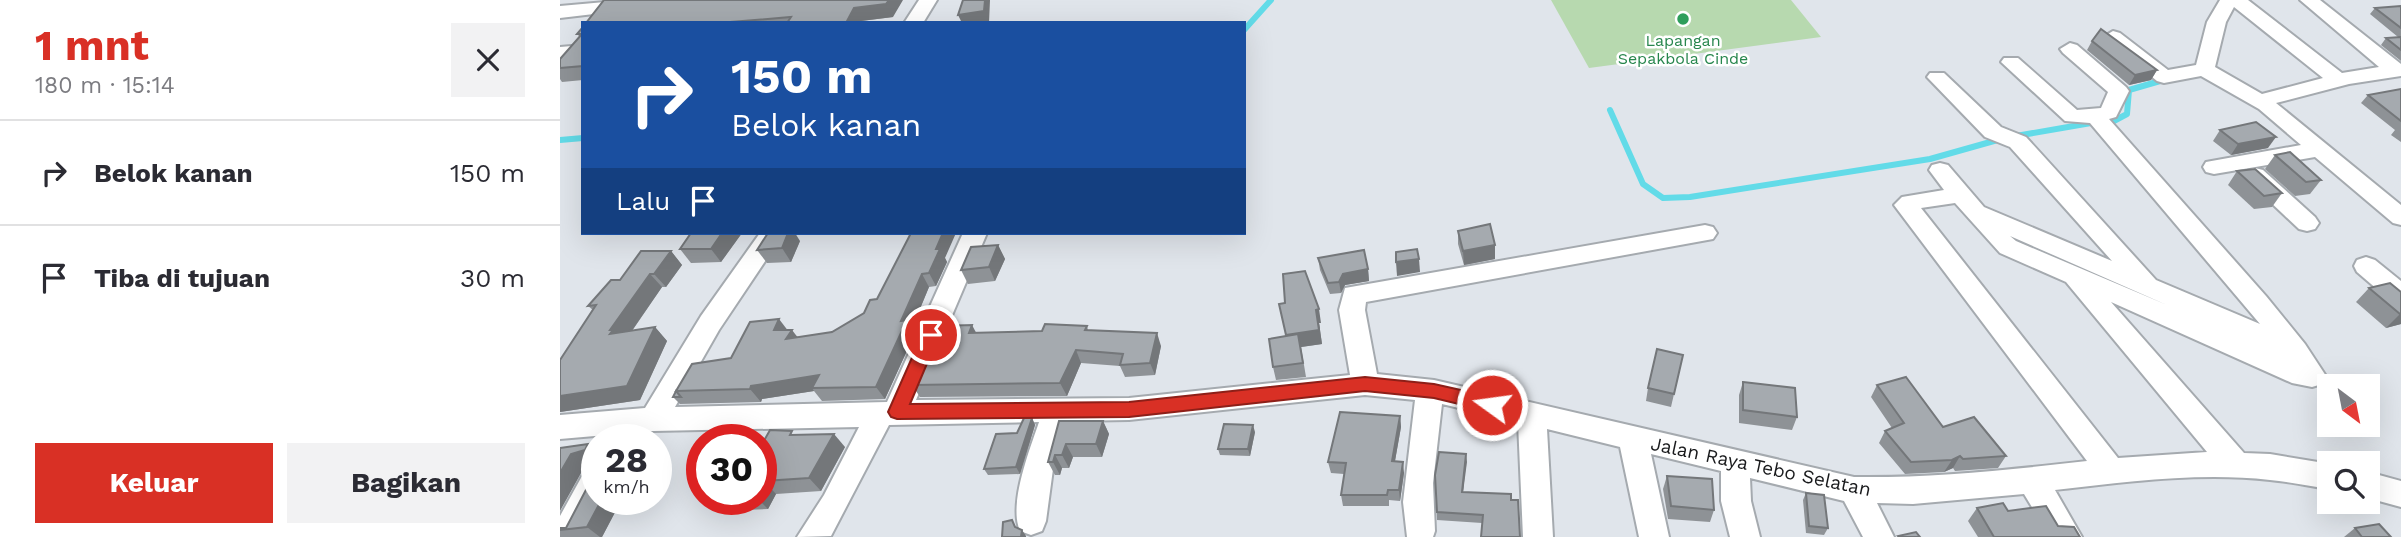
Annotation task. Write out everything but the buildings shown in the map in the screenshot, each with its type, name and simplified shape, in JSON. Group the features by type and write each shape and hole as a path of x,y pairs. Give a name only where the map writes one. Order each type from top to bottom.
{"street":[{"path":"914,21 928,0"},
{"path":"2309,0 2399,70"},
{"path":"2207,70 2218,20 2224,6 2237,1 2338,80"},
{"path":"560,12 604,10"},
{"path":"2113,37 2164,77 2207,70 2260,101 2322,149 2401,217"},
{"path":"560,70 575,49"},
{"path":"2011,62 2068,114 2076,117 2096,117 2109,112 2119,91 2070,49"},
{"path":"2260,101 2338,80 2399,70"},
{"path":"1937,77 1993,132 2018,142 2151,289 2176,310"},
{"path":"2068,266 2176,310 2302,375 2312,376 2296,351 2096,117"},
{"path":"2214,167 2322,149"},
{"path":"2241,163 2307,223"},
{"path":"1940,170 2008,247 2151,289"},
{"path":"1948,197 1910,202 1906,205 2111,471"},
{"path":"1365,384 1352,310 1354,295 1705,233"},
{"path":"633,424 710,323 771,235"},
{"path":"813,537 834,504 864,442 888,413 974,235"},
{"path":"2068,266 2234,463"},
{"path":"2366,266 2401,295"},
{"name":"Jalan Raya Tebo Selatan","path":"671,424 888,413 1129,409 1365,384 1430,390 1854,490 1923,492 2111,471 2234,463 2317,474"},
{"path":"1420,531 1420,477 1430,390"},
{"path":"1031,521 1038,469 1056,411"},
{"path":"1532,415 1538,537"},
{"name":"Jalan Raya Tebo Selatan","path":"560,426 581,426"},
{"path":"1633,439 1654,537"},
{"path":"1735,464 1736,501 1745,537"},
{"path":"2032,480 2067,537"},
{"path":"1854,490 1878,537"},
{"path":"565,537 581,506"}],"green space":[{"name":"Lapangan Sepakbola Cinde","path":"1551,0 1791,0 1821,37 1589,68"}],"waterway":[{"path":"1246,28 1271,0"},
{"path":"2112,122 2127,114 2129,90 2167,79"},
{"path":"1610,110 1643,184 1663,198 1690,197 1930,159 2001,139"},
{"path":"2016,136 2091,123"},
{"path":"560,140 581,138"}],"place":[{"name":"Lapangan Sepakbola Cinde","path":"1683,19"}],"route":[{"path":"931,335 897,412 1129,409 1365,384 1434,391 1492,405"}]}
